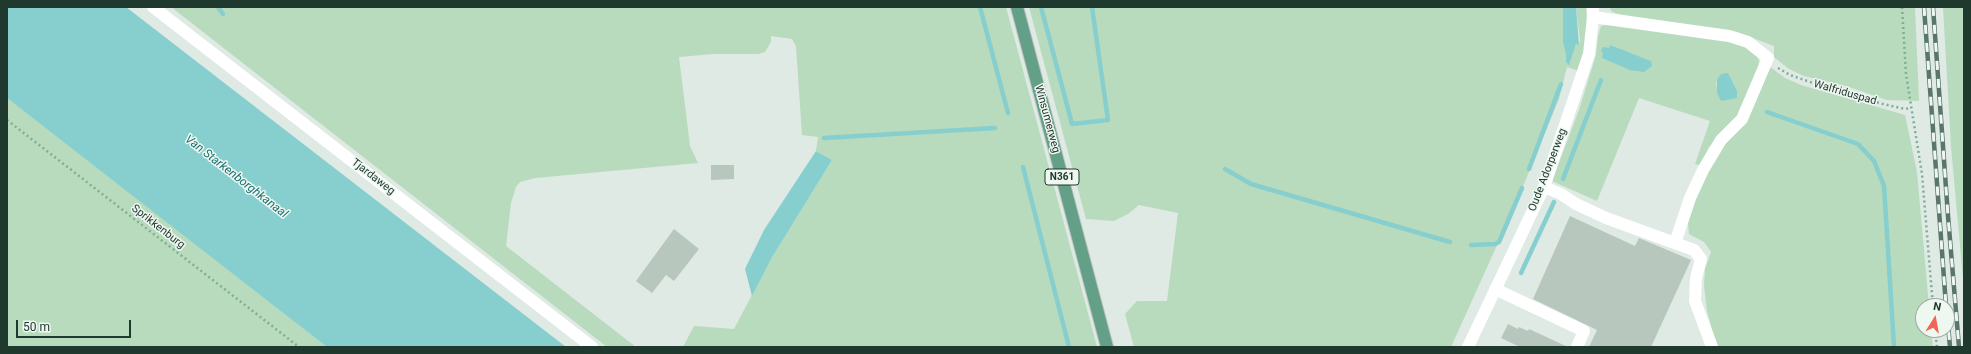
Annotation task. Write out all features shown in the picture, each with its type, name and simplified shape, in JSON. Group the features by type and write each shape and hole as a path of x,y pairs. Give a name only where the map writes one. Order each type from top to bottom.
{"main road":[{"name":"Winsumerweg","path":"1017,7 1107,347"}],"street":[{"name":"Tjardaweg","path":"153,7 592,347"},
{"path":"1593,12 1729,36 1748,42 1768,58 1742,119 1721,140 1704,170 1690,198 1675,242"},
{"name":"Oude Adorperweg","path":"1468,347 1494,289 1544,187 1589,54 1593,12"},
{"path":"1544,187 1561,194 1576,204 1606,218 1694,250 1701,258 1696,278 1695,301 1712,347"},
{"path":"1494,289 1584,331 1577,347"}],"path":[{"path":"1902,7 1906,74 1910,108 1922,174 1932,298"},
{"name":"Walfriduspad","path":"1768,58 1778,68 1801,80 1883,104 1905,109 1910,108"},
{"name":"Sprikkenburg","path":"7,120 299,347"}],"green space":[{"path":"171,7 1006,7 1097,347 683,347 694,326 734,329 771,259 832,160 816,151 818,137 802,135 796,46 792,39 771,36 771,42 765,52 758,54 714,54 679,57 690,146 698,163 535,178 520,182 516,187 511,203 506,246 636,347 607,347"},
{"path":"1029,7 1563,7 1563,42 1566,62 1569,64 1573,50 1577,43 1579,45 1580,40 1576,7 1586,7 1587,23 1584,54 1579,71 1567,67 1559,99 1517,201 1451,347 1134,347 1125,314 1137,301 1167,301 1178,213 1139,205 1128,214 1114,221 1086,219"},
{"path":"1610,7 1915,7 1919,101 1887,100 1846,86 1804,76 1789,69 1774,57 1774,46 1737,32 1618,14 1611,11"},
{"path":"1943,7 1964,7 1964,290 1951,146"},
{"path":"1613,23 1741,42 1756,53 1759,61 1758,69 1737,118 1709,147 1700,165 1695,164 1710,121 1639,98 1597,201 1552,181 1579,110 1596,55 1598,36 1601,26","holes":["1610,45 1624,51 1651,61 1603,53 1609,49","1721,74 1734,84 1737,98 1716,86 1717,79"]},
{"path":"1770,67 1785,78 1801,85 1905,115 1917,172 1928,298 1915,298 1915,338 1932,338 1933,347 1717,347 1707,311 1704,286 1705,269 1711,252 1704,242 1689,234 1688,223 1699,189 1712,162"},
{"path":"7,98 201,248 327,347 7,347"}],"water":[{"name":"Van Starkenborghkanaal","path":"7,7 126,7 566,347 327,347 7,98"},
{"path":"1563,7 1576,7 1579,45 1576,44 1569,65 1566,62 1563,42"},
{"path":"1610,45 1651,61 1652,66 1644,72 1630,70 1602,58 1603,53 1601,51 1603,47 1609,48"},
{"path":"1728,73 1737,91 1737,98 1721,101 1717,93 1717,79 1721,74"},
{"path":"816,151 832,160 771,259 752,296 745,269 764,230"}],"building":[{"path":"711,165 734,165 734,179 711,180"},
{"path":"1570,216 1635,246 1639,238 1691,260 1651,347 1589,347 1597,330 1533,299"},
{"path":"674,229 699,249 674,281 666,275 652,293 636,281"},
{"path":"1508,324 1518,329 1519,327 1528,331 1529,329 1568,347 1520,347 1501,338"}],"waterway":[{"path":"218,7 223,14"},
{"path":"980,7 1008,113"},
{"path":"1041,7 1072,124 1108,120 1092,7"},
{"path":"1563,179 1601,80"},
{"path":"1529,169 1561,84"},
{"path":"1767,112 1858,144 1874,161 1884,186 1894,347"},
{"path":"824,138 995,128"},
{"path":"1023,167 1069,347"},
{"path":"1225,169 1251,184 1450,242"},
{"path":"1471,245 1495,244 1499,242 1522,188"},
{"path":"1521,273 1554,202"}],"railway":[{"path":"1924,7 1945,298"},
{"path":"1933,7 1959,347"},
{"path":"1949,338 1950,347"}]}
